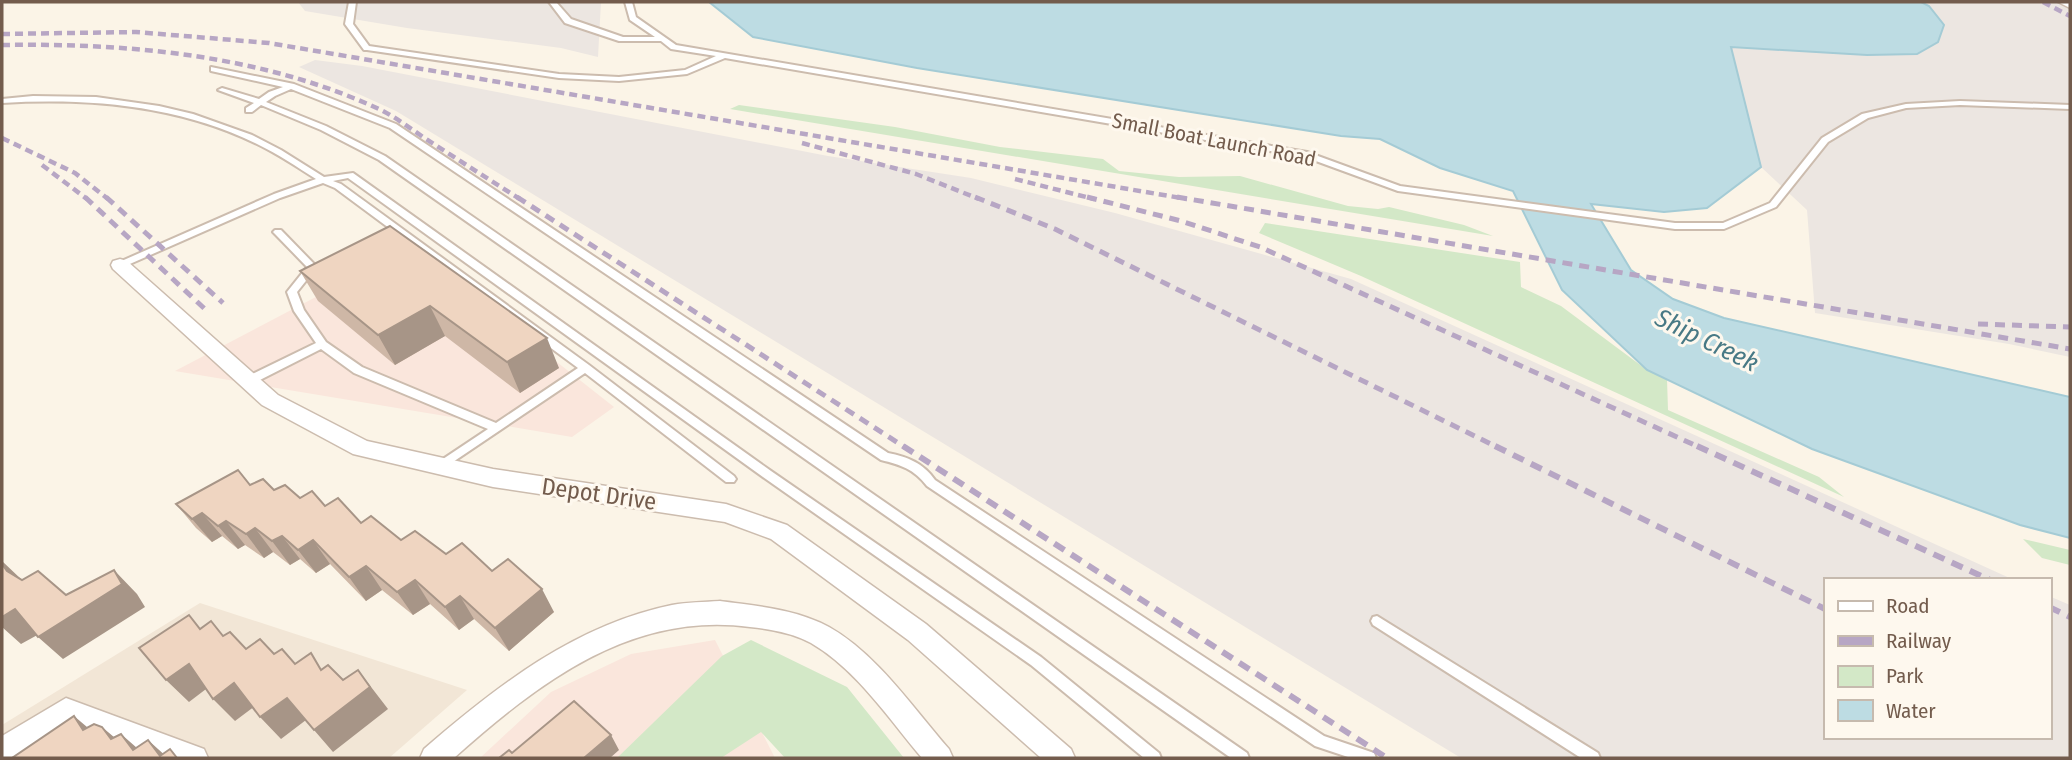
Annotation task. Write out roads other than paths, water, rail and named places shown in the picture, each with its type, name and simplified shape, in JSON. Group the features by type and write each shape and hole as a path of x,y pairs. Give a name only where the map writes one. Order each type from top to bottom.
{"street":[{"path":"2065,2 2070,4"},
{"name":"Depot Drive","path":"120,265 270,400 361,448 494,478 726,513 779,532 917,632 1061,758"},
{"path":"434,758 473,723 547,667 618,631 678,615 738,611 781,621 825,637 871,680 939,758"},
{"path":"2,751 66,710 194,758"}],"lane":[{"path":"352,2 349,24 367,48 452,61 559,76 619,79 687,72 724,55"},
{"path":"554,2 568,21 622,39 664,39"},
{"name":"Small Boat Launch Road","path":"629,2 633,19 674,47 1307,155 1398,188 1675,226 1724,226 1773,205 1825,140 1865,116 1920,105 1960,103 2070,107"},
{"path":"214,69 291,86 393,126 885,457 905,460 923,472 930,483 1320,741 1369,758"},
{"path":"249,110 291,86"},
{"path":"222,90 262,101 327,128 382,158 1242,758"},
{"path":"2,101 119,102 186,115 250,137 338,186 730,479"},
{"path":"120,265 277,195 323,180 350,175 767,474 1035,661 1154,758"},
{"path":"278,232 312,267 292,292 299,311 322,344 358,370 497,428"},
{"path":"248,381 322,344"},
{"path":"441,466 585,368"},
{"path":"1377,621 1593,758"}],"water":[{"name":"Ship Creek","path":"709,2 1921,2 1929,6 1944,25 1938,42 1917,54 1867,55 1731,47 1761,167 1707,208 1664,212 1591,204 1631,270 1673,299 1724,318 2070,397 2070,538 2020,525 1812,449 1647,370 1562,290 1513,191 1440,168 1380,139 1341,136 917,68 753,37"}],"railway":[{"path":"2043,2 2070,16"},
{"path":"2,34 136,32 269,43 1187,199"},
{"path":"2,45 147,50 195,56 290,76 336,91 387,113 520,199"},
{"path":"2,138 75,173 108,199"},
{"path":"802,143 916,174 979,199"},
{"path":"42,165 87,199"},
{"path":"1015,179 1094,199"},
{"path":"85,197 207,311"},
{"path":"106,197 223,303"},
{"path":"517,197 906,448"},
{"path":"975,197 1055,229 1499,448"},
{"path":"1087,197 1181,221 1260,247 1701,448"},
{"path":"1177,197 2070,349"},
{"path":"1978,324 2070,327"},
{"path":"903,446 1387,758"},
{"path":"1495,446 1824,609"},
{"path":"1697,446 1986,578"},
{"path":"2051,608 2070,617"}]}
